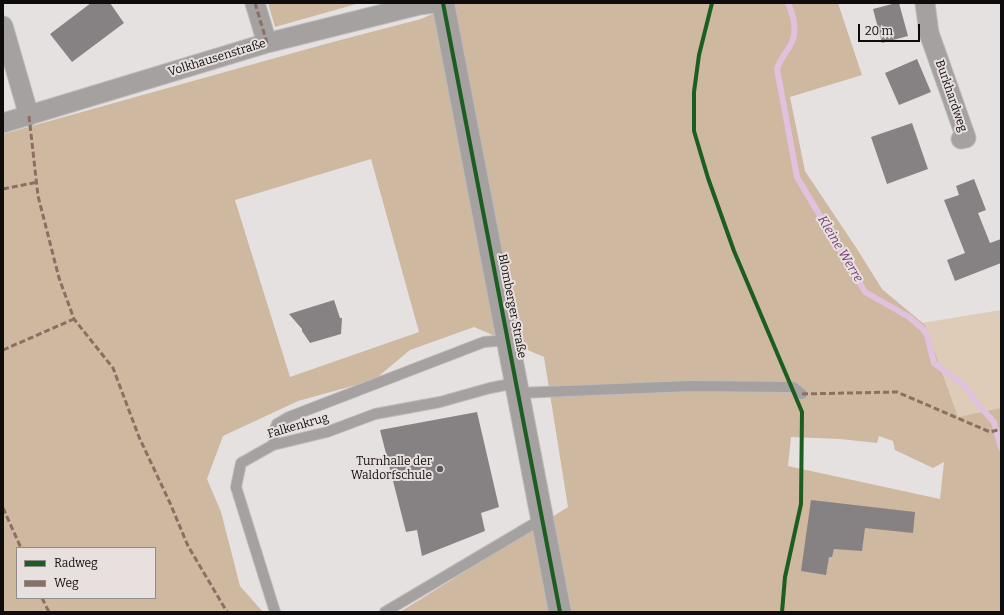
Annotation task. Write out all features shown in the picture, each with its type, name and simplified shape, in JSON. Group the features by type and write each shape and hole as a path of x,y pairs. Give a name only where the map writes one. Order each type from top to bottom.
{"street":[{"path":"255,3 267,44"},
{"name":"Volkhausenstraße","path":"3,123 267,44 419,5 434,3"},
{"name":"Blomberger Straße","path":"443,3 560,612"},
{"name":"Burkhardweg","path":"925,3 929,34 966,138 962,139"},
{"path":"3,26 29,116"}],"lane":[{"path":"275,444 273,434 277,424 288,417 484,342 508,340"},
{"path":"517,388 690,386 793,387 802,394"},
{"name":"Falkenkrug","path":"275,612 236,487 241,463 275,444 327,432 375,414 440,402 490,388 517,388"},
{"path":"385,612 542,519"}],"shaded area":[{"path":"268,3 360,3 275,27"},
{"path":"457,3 838,3 862,75 790,97 805,171 882,289 925,325 958,417 1001,408 1001,612 400,612 568,507 544,357 474,327 410,350 374,380 298,401 223,436 207,479 221,512 240,586 263,612 3,612 3,134 329,43 421,19","holes":["371,159 419,332 290,377 235,200","879,436 893,441 895,450 933,468 944,462 940,499 788,466 791,437 840,439 877,443"]},
{"path":"1001,310 1001,504 974,414 958,417 885,329"}],"building":[{"path":"91,3 110,3 124,23 72,62 50,34"},
{"path":"899,3 908,36 882,43 873,9"},
{"path":"917,59 931,92 899,105 885,73"},
{"path":"912,123 928,169 887,184 871,137"},
{"path":"974,179 986,210 978,213 990,243 1001,239 1001,263 955,281 947,260 965,253 944,200 959,195 956,186"},
{"path":"334,300 340,318 342,318 341,334 310,343 302,329 289,314"},
{"name":"Turnhalle der Waldorfschule","path":"477,412 499,507 481,513 485,531 422,556 417,530 406,532 380,430"},
{"path":"811,500 915,512 913,533 865,528 862,551 834,549 832,557 829,557 826,575 801,571"}],"waterway":[{"name":"Kleine Werre","path":"788,3 794,24 794,35 790,46 781,59 777,69 797,177 865,292 909,317 923,329 927,335 934,363 965,386 979,406 994,422 1001,448"}],"marked path":[{"path":"255,3 267,43"},
{"path":"29,116 38,196 59,278 74,319 113,368 139,437 170,503 188,546 227,612"},
{"path":"3,189 38,182"},
{"path":"3,350 74,319"},
{"path":"802,394 897,392 990,432 1001,429"},
{"path":"3,508 21,547"},
{"path":"42,599 49,612"}],"cycle path":[{"path":"443,3 560,612"},
{"path":"712,3 699,55 694,92 694,131 708,178 734,251 802,412 801,504 785,577 782,612"}],"place":[{"name":"Turnhalle der Waldorfschule","path":"440,469"}]}
